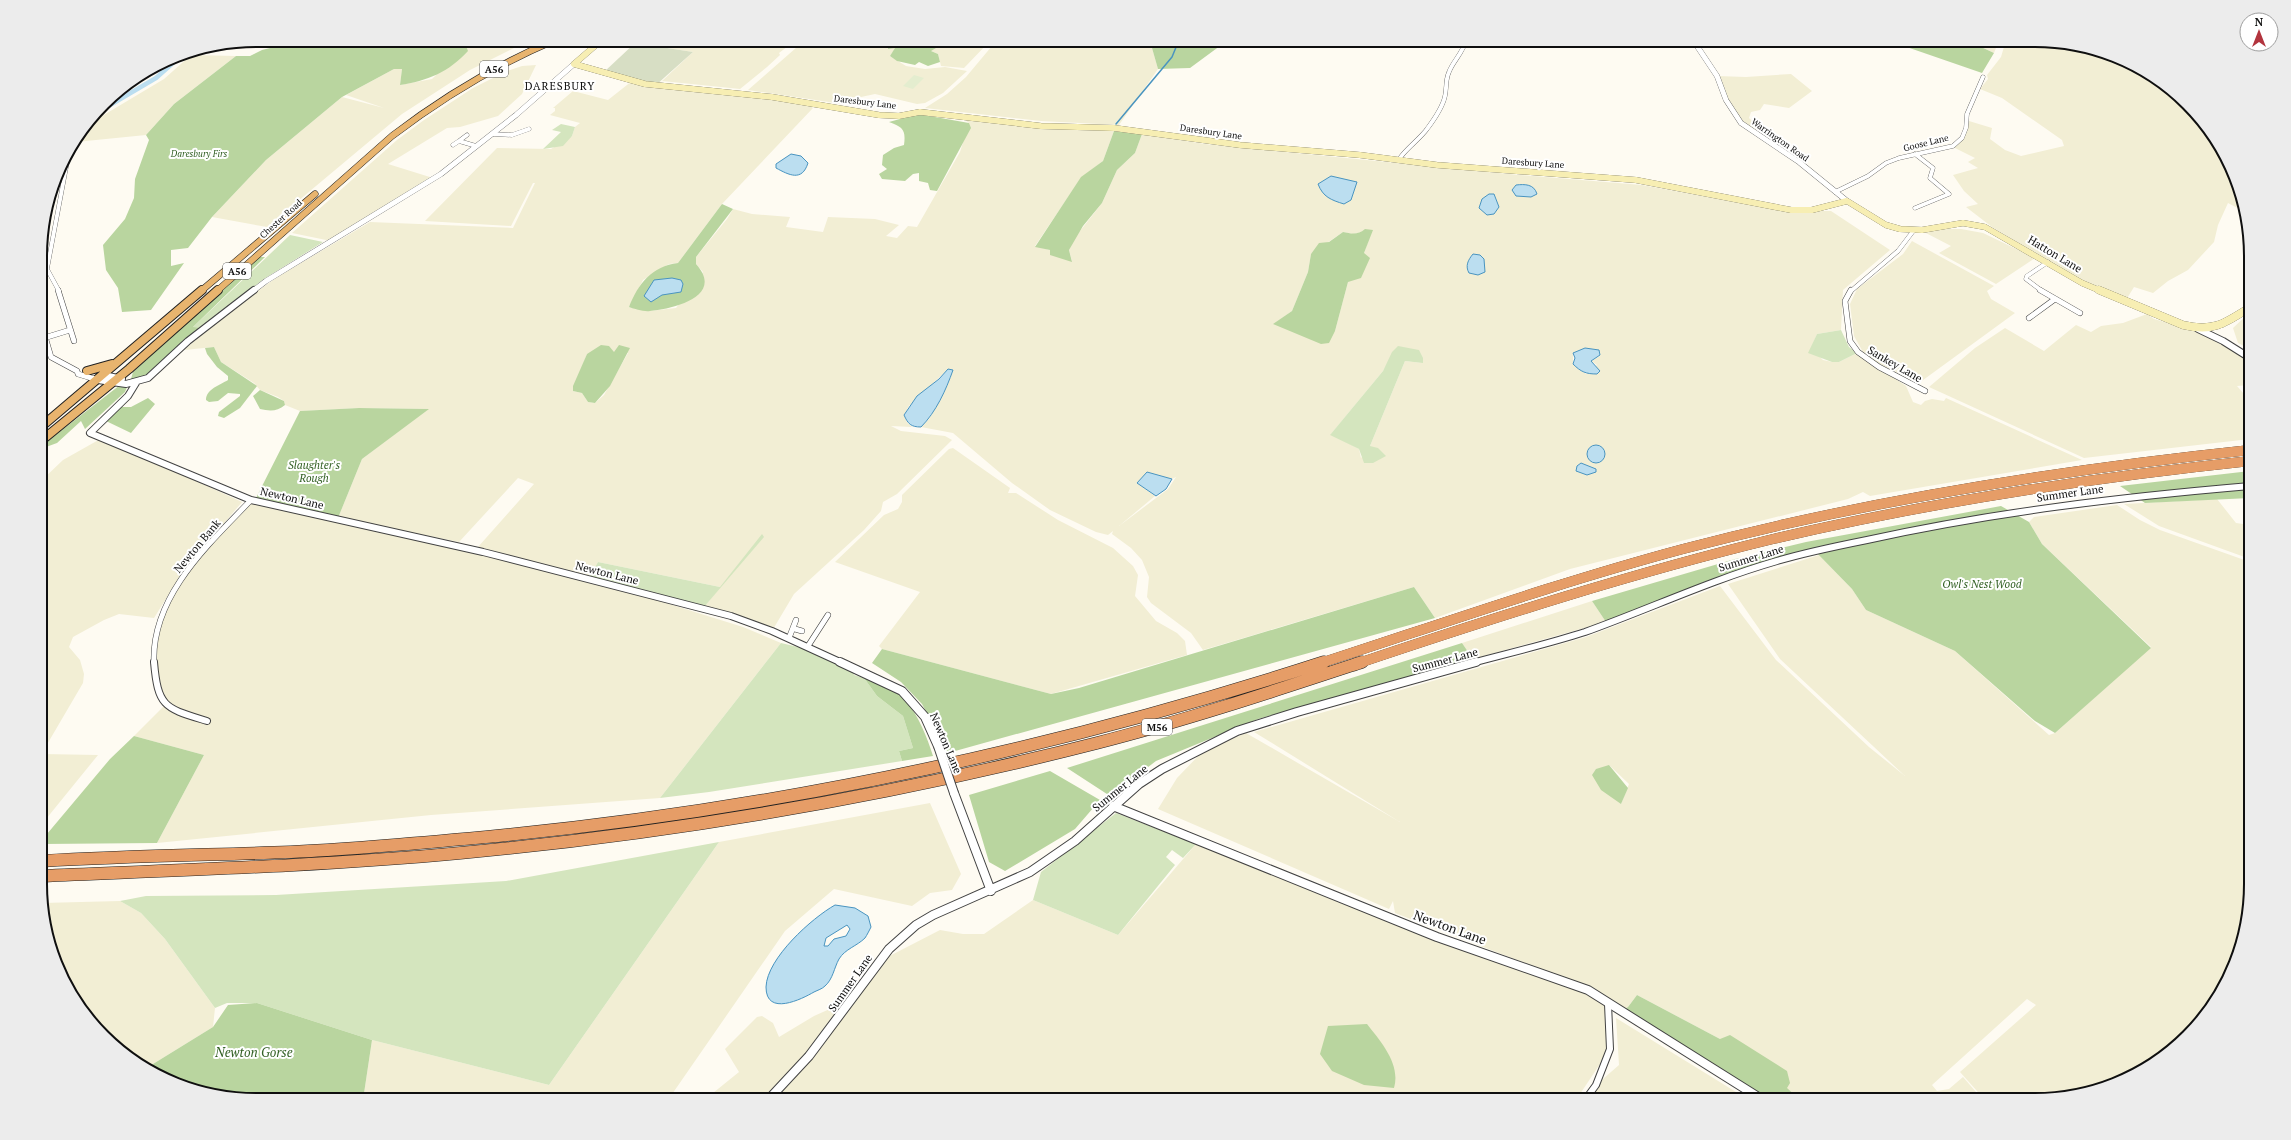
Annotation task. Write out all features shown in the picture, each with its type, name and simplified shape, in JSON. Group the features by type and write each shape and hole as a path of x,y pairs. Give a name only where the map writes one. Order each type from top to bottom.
{"highway":[{"name":"Chester Road","path":"47,423 108,379 122,360 408,115 463,79 526,47"},
{"name":"Chester Road","path":"47,435 108,379 171,326 183,320 355,167 416,117 481,75 540,47"},
{"path":"87,371 106,367 122,360"},
{"path":"47,426 108,379"},
{"name":"M56","path":"47,861 221,855 434,841 638,818 823,788 970,759 1170,709 1300,670 1522,596 1604,571 1740,535 1871,506 2031,477 2244,451"},
{"name":"M56","path":"47,876 264,868 446,855 638,833 845,799 980,771 1160,726 1315,679 1553,599 1662,567 1775,539 1907,510 2039,487 2244,461"}],"main road":[{"path":"574,64 591,47"},
{"name":"Daresbury Lane","path":"574,64 645,84 760,95 879,115 899,116 920,112 1041,126 1114,128 1233,144 1456,166 1636,180 1791,210 1812,210 1847,201"},
{"name":"Hatton Lane","path":"1847,201 1894,228 1914,230 1958,223 1977,224 1996,232 2082,283 2171,321 2198,329 2217,328 2244,311"}],"street":[{"path":"1399,160 1401,154 1412,147 1428,128 1445,97 1445,83 1448,71 1464,47"},
{"name":"Warrington Road","path":"1698,47 1717,76 1726,100 1741,123 1799,162 1847,201"},
{"path":"47,346 51,357 77,371 78,374 134,383 148,378 188,341 266,281 427,183 492,134 574,64"},
{"name":"Goose Lane","path":"1836,192 1868,176 1886,163 1915,154 1953,146 1962,138 1966,128 1972,100 1983,77"},
{"path":"492,134 512,135 529,129"},
{"path":"453,145 467,135"},
{"path":"459,141 476,146"},
{"path":"1915,154 1931,165 1933,168 1930,178 1949,194 1946,197 1924,203 1915,208"},
{"path":"66,171 48,269 58,285 74,341"},
{"path":"1894,228 1909,236"},
{"name":"Sankey Lane","path":"1914,230 1898,251 1852,289 1845,301 1845,308 1850,341 1858,352 1879,367 1925,391"},
{"path":"2048,262 2027,276 2026,279 2080,313"},
{"path":"2029,318 2056,299"},
{"path":"2217,328 2223,341"},
{"path":"2198,329 2223,341 2244,354"},
{"path":"47,337 70,330"},
{"path":"77,371 87,371 108,379"},
{"name":"Newton Lane","path":"134,383 128,396 90,433 251,500 483,552 731,616 790,638 902,691 925,717 938,746 991,891"},
{"name":"Summer Lane","path":"775,1093 809,1056 836,1022 878,962 900,938 933,915 991,891 1030,872 1054,857 1075,841 1113,806 1162,769 1237,731 1290,714 1584,632 1718,580 1779,560 1916,529 2038,508 2115,498 2244,487"},
{"name":"Newton Bank","path":"207,721 174,711 158,695 154,652 164,607 193,563 251,500"},
{"path":"808,646 828,615"},
{"path":"790,638 794,630 796,620"},
{"path":"794,630 802,631"},
{"name":"Newton Lane","path":"1113,806 1437,937 1588,990 1752,1093"},
{"path":"1590,1093 1596,1084 1610,1049 1608,1004"}],"shaded area":[{"path":"465,47 516,47 470,70 402,114 267,227 212,217 266,160 342,97 384,108 346,95 394,69 402,69 400,85 432,79"},
{"path":"661,47 787,47 779,53 780,55 767,67 740,89 662,81 693,52"},
{"path":"797,47 896,48 890,56 906,66 925,69 945,67 967,71 943,93 925,103 917,104 875,94 847,100 842,104 748,90"},
{"path":"932,47 984,47 964,68 941,66 938,54 931,51"},
{"path":"991,47 1152,47 1158,69 1119,125 1041,121 925,108 947,94 966,77"},
{"path":"1981,47 1996,47 1994,53"},
{"path":"2004,47 2048,47 2076,51 2102,58 2115,63 2151,82 2173,99 2192,118 2209,140 2216,152 2228,176 2239,209 2228,203 2218,225 2214,242 2188,270 2168,281 2153,293 2134,287 2126,300 2080,280 1992,227 1966,207 1978,204 1964,191 1953,175 1978,168 1968,162 1975,158 1953,147 1964,138 1969,121 1992,128 1990,139 2005,150 2021,156 2064,146 2062,140 2002,98 1980,89 1988,79 1987,75 2001,57"},
{"path":"198,55 236,56 174,104 146,135 81,141 99,118 164,79 189,58"},
{"path":"536,65 522,94 498,116 460,127 447,128 388,164 433,178 331,241 292,233 397,140 424,120 473,88 507,71 522,66"},
{"path":"1791,74 1812,91 1789,108 1764,104 1760,110 1751,112 1749,118 1757,126 1757,134 1741,123 1733,112 1717,76 1746,77"},
{"path":"632,81 766,97 810,105 813,108 722,204 678,263 669,264 643,280 629,307 637,309 649,311 676,308 703,272 696,264 696,257 727,219 733,209 752,214 790,217 786,227 823,232 828,217 875,219 899,225 886,236 897,238 908,226 917,227 960,152 969,123 964,119 1049,129 1114,131 1103,161 1081,178 1035,246 1050,250 1072,261 1069,250 1073,240 1102,203 1117,170 1135,153 1142,134 1205,144 1509,174 1642,185 1783,211 1831,211 1890,250 1843,290 1841,330 1817,334 1811,348 1823,360 1839,362 1857,353 1906,386 1913,402 1921,405 1925,401 1932,399 1944,401 1946,398 2082,460 1870,496 1863,492 1848,499 1570,569 1435,618 1414,587 1203,650 1191,633 1151,603 1147,597 1149,577 1142,560 1131,548 1112,534 1113,531 1108,535 1096,532 1050,510 1012,483 953,433 921,427 929,419 949,382 948,369 909,406 904,415 907,422 912,427 891,426 901,431 945,436 952,440 897,494 883,502 881,511 864,530 794,594 772,631 704,607 720,587 598,562 590,576 478,547 534,484 518,478 459,542 338,518 362,459 428,409 359,408 300,411 285,405 284,401 278,397 260,390 254,383 221,362 214,347 184,350 230,311 276,278 370,222 513,228 535,183 533,183 511,226 425,221 497,148 551,149 572,136 575,127 580,123 550,115 555,111 555,108 553,108 573,91 608,100","holes":["1372,230 1364,253 1348,282 1335,331 1274,324 1292,311 1308,272 1311,254 1343,232 1353,234","1599,350 1600,356 1591,361 1597,365 1586,374 1573,364 1573,353","614,352 628,353 604,395 595,403 588,402 582,393 573,391 587,354","1390,358 1423,363 1405,361 1370,446 1361,458 1359,449 1331,434 1383,371","1157,475 1172,479 1176,477 1168,489 1119,526 1155,496 1141,486"]},
{"path":"1943,229 1961,229 1983,233 2035,258 1996,284 1939,253 1951,246 1924,232"},
{"path":"1912,241 1994,286 1987,291 1991,299 2015,313 1919,383 1876,362 1863,352 1854,336 1850,304 1857,289 1903,254"},
{"path":"2147,314 2154,319 2196,331 2237,352 2244,357 2244,385 2237,386 2244,394 2244,440 2084,458 1929,387 1975,348 2005,328 2044,351 2076,325 2091,332 2101,326 2123,323"},
{"path":"2244,318 2244,346 2238,343 2233,328"},
{"path":"102,438 242,502 182,573 154,618 119,614 104,620 73,637 69,647 80,660 84,674 83,683 47,744 47,475 63,460"},
{"path":"953,448 1010,488 1008,493 1016,493 1058,520 1113,548 1133,566 1138,575 1135,596 1156,621 1177,633 1185,641 1187,655 1051,694 882,649 879,646 920,592 835,562 884,515 898,509 902,502 902,495 949,449"},
{"path":"2217,499 2236,523 2244,524 2244,557 2159,526 2124,504"},
{"path":"251,500 602,583 743,627 781,643 660,798 431,815 157,843 204,755 134,736 165,705 154,652 164,607 183,577"},
{"path":"2117,505 2140,520 2160,530 2244,560 2244,897 2237,938 2228,964 2216,988 2201,1011 2183,1032 2151,1058 2115,1077 2102,1082 2076,1089 2048,1093 1979,1093 1960,1072 2036,1005 2027,999 1932,1085 1937,1091 1949,1089 1963,1077 1977,1093 1791,1093 1720,1039 1637,995 1628,1007 1623,1010 1587,987 1395,913 1393,901 1389,909 1158,809 1177,778 1202,752 1246,733 1400,822 1254,732 1586,637 1720,586 1776,660 1869,747 1905,776 1780,659 1728,584 1819,555 1852,589 1866,610 1955,651 2049,735 2055,733 2151,647 2042,544 2029,522 2034,517","holes":["1609,765 1629,784 1621,804"]},
{"path":"1592,601 1606,622 1473,659 1462,643"},
{"path":"47,754 98,755 47,818"},
{"path":"930,803 961,874 952,890 930,893 912,906 834,889 785,931 673,1093 364,1093 372,1040 549,1085 719,842"},
{"path":"1196,844 1343,904 1570,983 1608,1004 1610,1049 1581,1093 713,1093 739,1072 725,1049 757,1017 762,1016 773,1023 779,1037 814,1016 832,1008 844,1011 878,962 940,930 963,934 984,934 1033,900 1118,935"},
{"path":"120,901 141,913 165,939 215,1008 213,1027 152,1065 129,1050 99,1022 82,1000 75,988 58,951 51,925 48,903"},
{"path":"1616,1018 1738,1093 1590,1093 1596,1085 1619,1065"}],"green space":[{"name":"Daresbury Firs","path":"274,47 466,47 468,51 453,65 428,78 400,85 402,69 394,69 342,97 266,160 212,217 188,248 171,250 171,266 184,263 151,310 122,312 118,288 106,270 103,245 125,219 134,198 135,179 149,140 146,135 174,104 236,56 250,56 262,50"},
{"path":"631,47 661,47 693,52 656,85 604,72"},
{"path":"888,47 935,47 936,48 931,51 938,54 940,62 928,66 919,62 915,65 897,61 890,56 895,48 888,49"},
{"path":"1218,47 1190,68 1158,69 1152,48"},
{"path":"1907,47 1981,47 1994,53 1982,73"},
{"path":"914,75 924,78 913,89 903,86"},
{"path":"918,114 969,123 971,128 937,191 930,190 928,183 919,181 919,173 913,174 905,181 882,179 879,174 887,169 882,165 883,155 894,148 904,145 904,132 898,126 889,122"},
{"path":"561,124 575,127 572,136 563,146 543,149 561,132 552,130"},
{"path":"1114,131 1142,134 1135,153 1117,170 1102,203 1083,226 1069,250 1072,262 1050,255 1050,250 1035,247 1081,177 1103,161"},
{"path":"722,204 733,209 696,257 696,264 703,275 704,285 701,292 693,299 683,304 660,310 645,311 629,307 637,291 653,272 678,263"},
{"path":"1365,229 1373,230 1364,253 1370,258 1361,278 1348,282 1335,331 1329,343 1321,344 1273,324 1292,311 1308,272 1311,254 1319,243 1329,242 1343,232 1355,234"},
{"path":"290,235 323,242 264,279 199,328 192,328"},
{"path":"259,257 265,257 193,327 199,328 140,380 131,379 133,372"},
{"path":"1841,330 1849,347 1857,353 1839,362 1832,362 1808,353 1817,334"},
{"path":"601,345 609,346 614,352 619,345 630,348 610,386 595,403 588,402 582,393 573,391 573,386 587,354"},
{"path":"1398,346 1419,350 1423,358 1423,363 1405,361 1370,446 1378,448 1386,456 1373,463 1364,463 1359,449 1330,435 1383,371 1392,352"},
{"path":"214,347 221,362 257,386 240,408 224,418 218,416 219,412 240,396 240,394 228,393 218,401 209,402 206,400 208,393 211,390 228,380 228,376 217,367 207,354 205,348"},
{"path":"120,385 127,387 125,392 85,429 81,421 57,443 47,447 47,442"},
{"path":"260,390 284,401 285,405 279,409 273,410 260,409 253,396"},
{"path":"148,398 155,404 131,433 106,421 121,407 131,407"},
{"name":"Slaughter's Rough","path":"359,408 429,409 362,459 338,518 255,500 300,411"},
{"path":"2244,472 2244,498 2145,503 2120,486"},
{"name":"Owl's Nest Wood","path":"2001,506 2029,522 2042,544 2151,648 2055,733 2035,721 1955,651 1866,610 1852,589 1813,549 1707,581 1606,622 1592,601 1735,559 1806,542"},
{"path":"762,534 764,537 704,607 590,576 598,562 720,587"},
{"path":"1414,587 1435,618 948,753 922,704 901,682 872,663 882,649 1051,694 1079,688"},
{"path":"781,643 802,648 853,671 854,675 864,678 877,696 903,716 913,748 899,751 902,761 709,792 660,798"},
{"path":"1462,643 1473,659 1258,719 1156,761 1110,796 1067,768"},
{"path":"864,678 892,690 905,700 922,727 933,756 902,761 899,751 913,748 903,716 877,696"},
{"path":"134,736 204,755 157,843 47,844 47,834 110,759"},
{"path":"1609,765 1628,788 1621,804 1601,790 1592,775 1596,769"},
{"path":"1050,771 1100,800 1075,829 1005,871 989,862 969,795"},
{"path":"1116,813 1196,844 1183,858 1172,850 1166,857 1175,865 1118,935 1033,900 1041,872"},
{"path":"719,842 549,1085 372,1040 257,1003 227,1003 215,1008 165,939 141,913 120,901 146,896 276,895 506,881"},
{"path":"1637,995 1720,1039 1730,1035 1787,1071 1790,1083 1787,1088 1792,1093 1756,1093 1623,1010 1628,1007"},
{"name":"Newton Gorse","path":"257,1003 372,1040 364,1093 243,1093 202,1086 176,1077 152,1065 213,1027 228,1005"},
{"path":"1367,1024 1384,1046 1392,1062 1395,1070 1394,1088 1364,1085 1332,1071 1320,1054 1328,1026"}],"water":[{"path":"791,154 801,156 808,163 799,175 790,175 776,168 776,164"},
{"path":"1331,176 1357,182 1351,200 1344,204 1331,199 1322,192 1318,184"},
{"path":"1516,185 1531,186 1537,194 1531,197 1516,196 1512,190"},
{"path":"1489,194 1494,194 1499,207 1494,214 1487,215 1479,208 1482,199"},
{"path":"1473,254 1480,255 1484,259 1485,272 1478,275 1469,273 1467,268 1468,263"},
{"path":"672,278 681,280 683,284 681,292 662,295 651,302 644,296 654,280"},
{"path":"1585,348 1599,350 1600,355 1591,361 1600,371 1597,374 1584,372 1573,364 1575,358 1573,353"},
{"path":"948,369 953,370 936,408 921,427 910,424 904,415 917,396 939,379"},
{"path":"1596,445 1602,448 1605,454 1602,460 1596,463 1590,460 1587,454 1590,448"},
{"path":"1581,463 1596,469 1596,472 1587,475 1576,471 1577,466"},
{"path":"1147,472 1172,479 1166,489 1156,496 1137,483"},
{"path":"835,905 855,908 868,916 871,927 865,938 848,950 839,959 830,980 824,987 794,1001 778,1004 772,1001 768,996 766,987 768,976 774,964 792,940 825,911","holes":["847,925 850,929 846,936 834,939 828,946 824,946 826,938"]}],"waterway":[{"path":"1116,124 1172,57 1176,47"},
{"path":"114,103 156,78 169,67"}],"district":[{"name":"DARESBURY","path":"560,86"}]}
